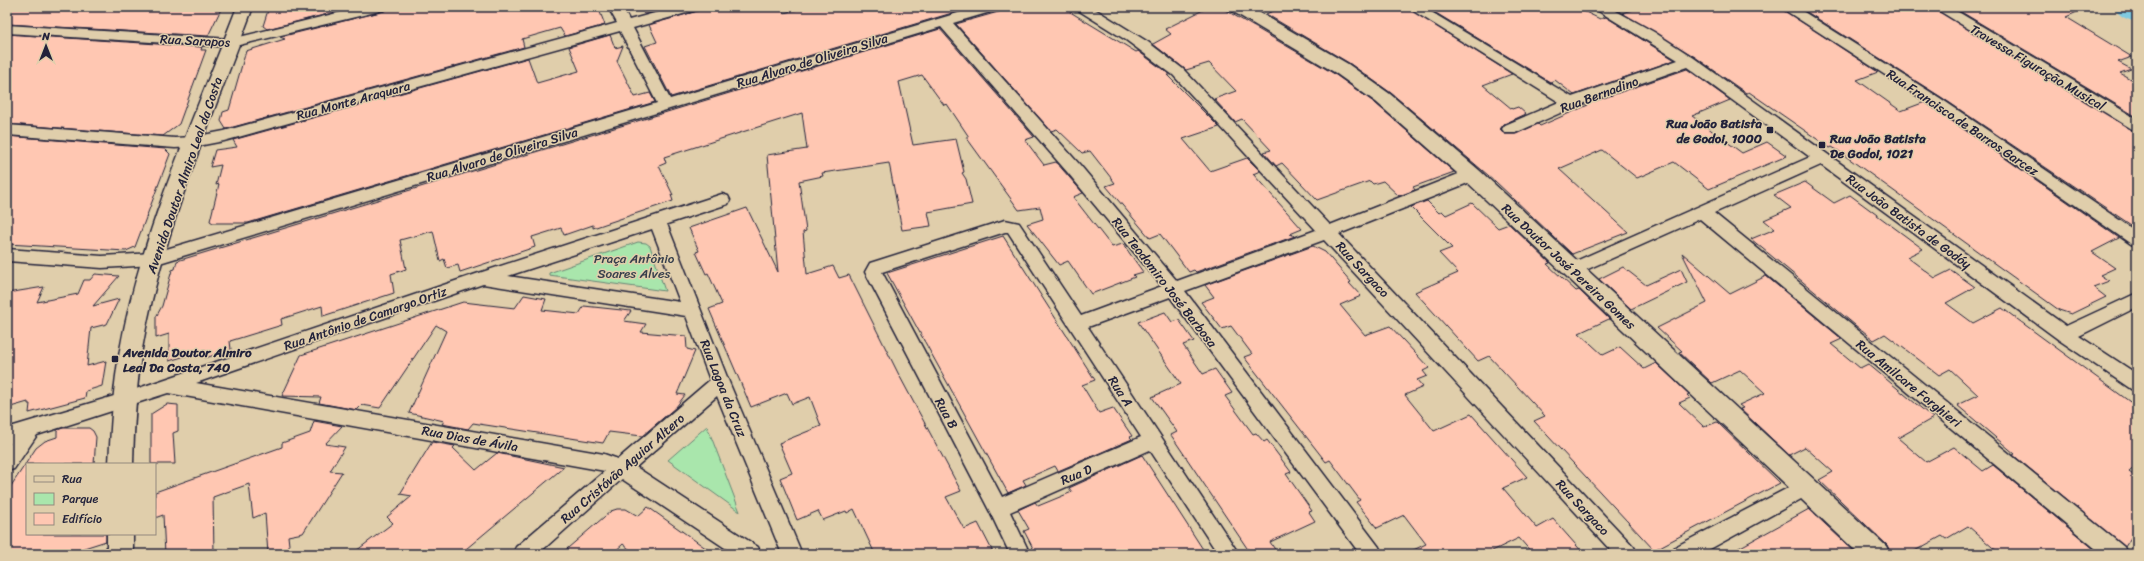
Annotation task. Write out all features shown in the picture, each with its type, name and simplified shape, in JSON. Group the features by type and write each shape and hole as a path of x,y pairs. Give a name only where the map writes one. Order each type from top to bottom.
{"main road":[{"name":"Rua Doutor José Pereira Gomes","path":"1238,7 1347,72 1383,98 1472,175 1877,554"}],"street":[{"name":"Avenida Doutor Almiro Leal da Costa","path":"121,463 124,400 136,330 153,260 193,142 245,7"},
{"name":"Rua Sarapos","path":"7,29 231,44 379,7"},
{"path":"615,7 665,104"},
{"name":"Rua Monte Araquara","path":"7,130 150,142 193,142 224,136 692,7"},
{"name":"Rua Alvaro de Oliveira Silva","path":"7,255 102,262 153,260 665,104 992,7"},
{"name":"Rua Sargaco","path":"1080,7 1144,46 1178,72 1627,554"},
{"path":"1414,7 1571,103"},
{"name":"Rua João Batista de Godóy","path":"1599,7 1649,35 1689,61 2065,335 2137,384"},
{"name":"Rua Francisco de Barros Garcez","path":"1787,7 1935,101 2137,240"},
{"name":"Travessa Figuração Musical","path":"1940,7 2137,126"},
{"name":"Rua Teodomiro José Barbosa","path":"944,20 1069,163 1172,287 1372,554"},
{"name":"Rua Bernadino","path":"1510,129 1571,103 1689,61"},
{"path":"1573,269 1822,158"},
{"path":"1077,324 1172,287 1328,232 1472,175"},
{"name":"Rua Antônio de Camargo Ortiz","path":"7,436 124,400 482,278 722,200"},
{"name":"Rua Amilcare Forghieri","path":"1702,212 2117,554"},
{"name":"Rua Lagoa da Cruz","path":"658,222 720,382 792,554"},
{"name":"Rua B","path":"1013,227 1000,226 876,267 873,272 998,508 1020,554"},
{"name":"Rua A","path":"1013,227 1229,554"},
{"path":"482,278 692,310"},
{"path":"2065,335 2137,299"},
{"name":"Rua Cristóvão Aguiar Altero","path":"523,554 720,382"},
{"name":"Rua Dias de Ávila","path":"166,385 588,458 621,468 751,554"},
{"path":"7,463 30,429"},
{"name":"Rua D","path":"998,508 1154,440"},
{"path":"1682,554 1805,487"},
{"path":"120,535 120,554"}],"green space":[{"name":"Praça Antônio Soares Alves","path":"638,242 646,243 650,246 665,291 549,275 549,273"},
{"path":"707,426 740,512 668,460"}],"building":[{"path":"7,7 222,7 208,36 7,24"},
{"path":"269,7 356,7 267,29 263,26"},
{"path":"387,7 524,7 525,9 533,7 598,7 605,25 565,36 560,28 522,39 524,47 226,129 221,121 223,112 229,110 246,51 285,39 280,37 384,11"},
{"path":"641,7 671,7 644,14"},
{"path":"700,7 780,7 784,13 807,7 960,7 962,10 671,97 645,46 657,42 649,25 697,11"},
{"path":"1016,7 1049,7 1055,9 1062,7 1136,52 1138,51 1170,75 1167,75 1219,127 1183,139 1210,171 1247,158 1260,171 1253,174 1302,229 1290,234 1295,236 1196,272 1194,270 1189,272 1160,234 1150,238 1106,186 1115,183 1090,151 1082,153 1057,129 1051,131 956,24"},
{"path":"1209,7 1220,7 1333,73 1375,103 1454,172 1413,187 1415,190 1399,196 1383,181 1373,184 1370,181 1317,200 1282,163 1276,166 1264,152 1271,150 1242,119 1235,122 1214,99 1236,91 1209,63 1186,70 1153,44 1171,34 1165,29"},
{"path":"1282,7 1406,7 1512,74 1483,85 1512,109 1518,107 1526,114 1504,124 1500,129 1505,134 1516,134 1538,124 1540,126 1588,105 1586,104 1687,69 1730,100 1692,116 1742,153 1767,142 1787,156 1709,189 1674,162 1637,178 1602,150 1559,169 1628,232 1572,254 1495,181 1391,93 1349,63 1266,14"},
{"path":"1426,7 1575,7 1600,19 1606,17 1675,60 1574,95 1555,80 1550,82"},
{"path":"1641,7 1779,7 1878,72 1857,80 1901,111 1925,102 2119,238 2092,252 2115,268 2100,275 2109,281 2093,287 2106,297 2071,314 2059,310 1837,150 1832,147 1830,148 1749,92 1746,93 1695,57 1622,13"},
{"path":"1799,7 1932,7 2137,132 2137,229 1941,97"},
{"path":"1953,7 2088,7 2066,17 2132,57 2118,62 2131,69 2120,73 2137,83 2137,117"},
{"path":"940,29 1034,137 1025,140 1044,165 1056,162 1083,193 1073,197 1112,247 1123,244 1143,272 1133,275 1135,277 1091,294 1068,261 1059,265 1027,224 1043,219 1040,207 1019,210 966,137 969,137 947,104 944,105 922,75 899,82 913,145 956,139 964,172 962,173 966,179 972,204 928,212 931,226 902,230 889,163 822,173 823,176 799,181 806,231 803,232 807,274 833,266 839,278 849,275 899,375 961,491 946,497 964,529 978,523 994,554 875,554 854,509 847,513 846,511 823,520 818,511 797,520 780,478 792,473 779,443 821,426 810,397 792,404 787,393 751,407 709,309 722,304 708,273 706,274 696,252 699,251 689,228 747,208 778,272 767,155 807,149 802,113 664,157 666,163 659,166 673,195 671,195 673,201 593,228 593,225 564,235 561,228 532,237 535,247 460,272 458,265 447,268 444,259 440,261 433,231 400,240 406,269 391,274 394,293 323,316 322,306 281,319 282,325 230,341 231,350 205,358 205,350 169,361 169,334 156,338 156,317 162,306 172,270 175,269 177,261"},
{"path":"7,34 202,47 201,50 206,50 179,124 163,136 7,124"},
{"path":"610,35 615,48 623,46 617,61 635,97 650,93 655,102 248,223 213,223 210,221 219,184 216,185 221,165 210,167 215,150 237,147 233,140 528,58 537,83 579,71 569,47"},
{"path":"7,136 165,149 170,154 135,247 126,251 7,244"},
{"path":"1805,182 1834,203 1850,195 1923,249 1907,257 1935,278 1951,270 1975,287 1946,303 1973,323 2002,308 2137,407 2137,465 2129,472 2137,478 2137,528 2125,547 2013,455 2015,454 1957,405 1978,395 1950,369 1939,375 1885,334 1874,340 1751,239 1775,229 1764,220 1791,208 1774,195"},
{"path":"1427,201 1439,213 1442,211 1446,215 1472,203 1498,228 1509,224 1550,263 1547,264 1576,291 1579,290 1609,319 1579,333 1603,355 1620,347 1644,369 1656,363 1689,394 1687,395 1690,398 1679,403 1704,427 1717,422 1780,483 1654,550 1534,421 1545,416 1489,356 1478,361 1415,292 1458,273 1439,253 1452,248 1411,207"},
{"path":"1003,236 1095,380 1082,385 1099,413 1113,408 1132,436 1130,437 1132,439 1058,471 1055,466 1023,480 1026,485 1008,493 887,273"},
{"path":"1313,246 1325,252 1361,296 1340,305 1365,335 1390,326 1429,368 1423,371 1427,376 1417,380 1423,387 1405,395 1434,431 1471,414 1527,477 1503,488 1537,528 1553,519 1584,554 1533,554 1519,538 1486,554 1405,554 1426,544 1404,515 1377,528 1356,502 1360,500 1330,460 1326,462 1244,357 1252,354 1231,326 1222,329 1201,302 1214,297 1205,285"},
{"path":"1682,253 1730,294 1766,276 1842,339 1831,344 1860,368 1868,364 1933,418 1898,438 1926,462 1954,447 1983,471 1993,465 2100,554 2000,554 1968,526 1946,539 1942,536 1909,554 1891,554 1887,545 1819,480 1833,472 1805,447 1789,455 1740,409 1743,408 1739,405 1765,393 1740,370 1712,383 1679,352 1682,351 1657,328 1707,303"},
{"path":"1623,267 1646,285 1681,269 1687,282 1631,309 1599,279"},
{"path":"95,274 119,276 93,306 119,299 107,324 91,328 87,366 106,361 102,386 86,391 85,398 29,413 30,404 28,404 28,402 7,408 7,293 44,287 37,302 78,294 84,280 90,280"},
{"path":"524,295 546,299 542,310 579,314 584,306 631,311 624,321 646,324 641,332 686,336 687,349 695,351 677,394 685,395 676,407 642,436 609,432 603,443 473,423 468,429 442,424 444,421 409,413 446,331 436,325 380,408 362,405 357,410 319,403 321,397 282,396 301,355 463,302 515,308"},
{"path":"1165,312 1172,322 1179,320 1194,341 1183,345 1203,374 1215,369 1232,393 1225,396 1253,434 1256,433 1264,442 1267,440 1291,472 1286,474 1312,511 1309,512 1315,521 1270,542 1278,554 1251,554 1171,435 1177,432 1152,397 1181,384 1138,322"},
{"path":"167,404 178,405 178,431 173,433 175,464 151,463 151,414"},
{"path":"314,421 342,426 325,444 345,447 330,471 342,472 303,533 288,536 290,554 268,554 265,513 253,518 249,484 213,497 214,554 165,554 163,515 156,518 156,492 282,447 282,443 310,433"},
{"path":"63,428 89,428 93,431 96,437 94,463 26,463 36,448 45,441 57,437 57,430"},
{"path":"432,442 455,446 453,448 476,470 497,453 564,467 460,554 352,554 393,523 387,517 412,496 400,494"},
{"path":"1142,455 1206,554 1036,554 1024,531 1029,529 1018,510 1035,502 1038,506 1072,492 1069,488"},
{"path":"26,463 26,535 106,535 106,541 78,550 78,554 7,554 7,492"},
{"path":"648,507 714,554 635,554 623,544 612,554 561,554 611,511 626,509 638,516"},
{"path":"1809,509 1857,554 1809,554 1805,550 1798,554 1728,554"}],"waterway":[{"path":"2127,7 2137,14"}],"place":[{"name":"Rua João Batista de Godoi, 1000","path":"1770,130"},
{"name":"Rua João Batista De Godoi, 1021","path":"1822,145"},
{"name":"Avenida Doutor Almiro Leal Da Costa, 740","path":"115,359"}]}
